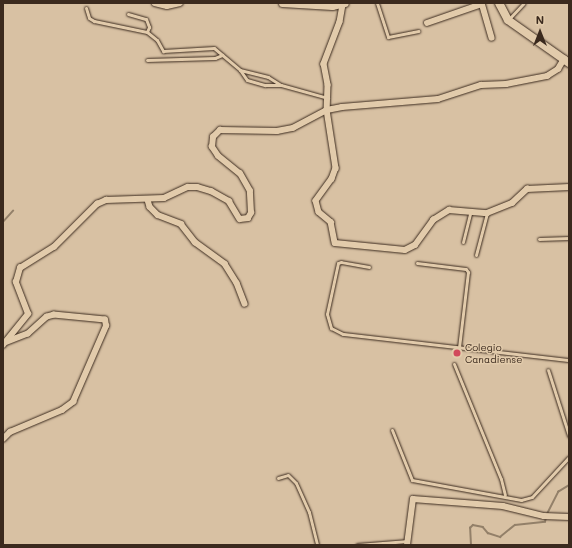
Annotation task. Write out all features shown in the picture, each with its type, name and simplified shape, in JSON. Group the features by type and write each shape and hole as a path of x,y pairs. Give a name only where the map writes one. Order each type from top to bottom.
{"main road":[{"path":"499,3 508,20 554,50 567,61"}],"street":[{"path":"154,3 167,6 180,3"},
{"path":"282,3 344,4 338,28 324,64 329,99 327,110 336,168 332,179 316,201 319,212 331,222 335,243 405,250 414,245 440,214 449,210 487,213 512,203 527,189 569,187"},
{"path":"427,23 482,4 492,38"},
{"path":"4,343 28,314 16,282 20,268 54,247 97,204 106,200 148,200 164,198 188,187 197,187 211,191 229,201 240,219 248,218 250,213 250,191 240,174 218,156 212,147 213,137 220,130 277,131 293,128 327,110 353,105 438,99 481,85 506,84 547,76 567,61"},
{"path":"148,200 150,207 158,215 181,224 195,242 225,264 237,283 245,304"},
{"path":"3,439 10,432 57,413 73,402 106,326 105,320 54,314 47,317 28,334 4,343"},
{"path":"407,543 412,500 503,506 546,516 569,517"}],"lane":[{"path":"377,3 388,37 418,31"},
{"path":"508,20 524,3"},
{"path":"86,8 89,18 94,22 147,32 165,52 214,48 240,70 247,80 281,85 329,99"},
{"path":"128,14 146,19 149,27 147,32"},
{"path":"147,60 215,58 222,55"},
{"path":"240,70 268,76 281,85"},
{"path":"463,242 471,211"},
{"path":"476,255 487,213"},
{"path":"539,239 569,238"},
{"path":"368,267 341,262 338,263 327,314 331,328 343,334 569,360"},
{"path":"417,263 466,269 468,272 459,348"},
{"path":"454,364 501,479 505,495"},
{"path":"548,370 569,436"},
{"path":"392,430 412,480 505,495 521,500 532,497 569,457"},
{"path":"278,478 288,475 296,483 309,512 318,545"},
{"path":"357,545 407,543"}],"waterway":[{"path":"3,222 13,211"},
{"path":"547,514 558,492 569,485"},
{"path":"471,545 470,528 473,525 483,527 488,533 500,537 515,525 545,522 546,518"}],"place":[{"name":"Colegio Canadiense","path":"457,353"}]}
